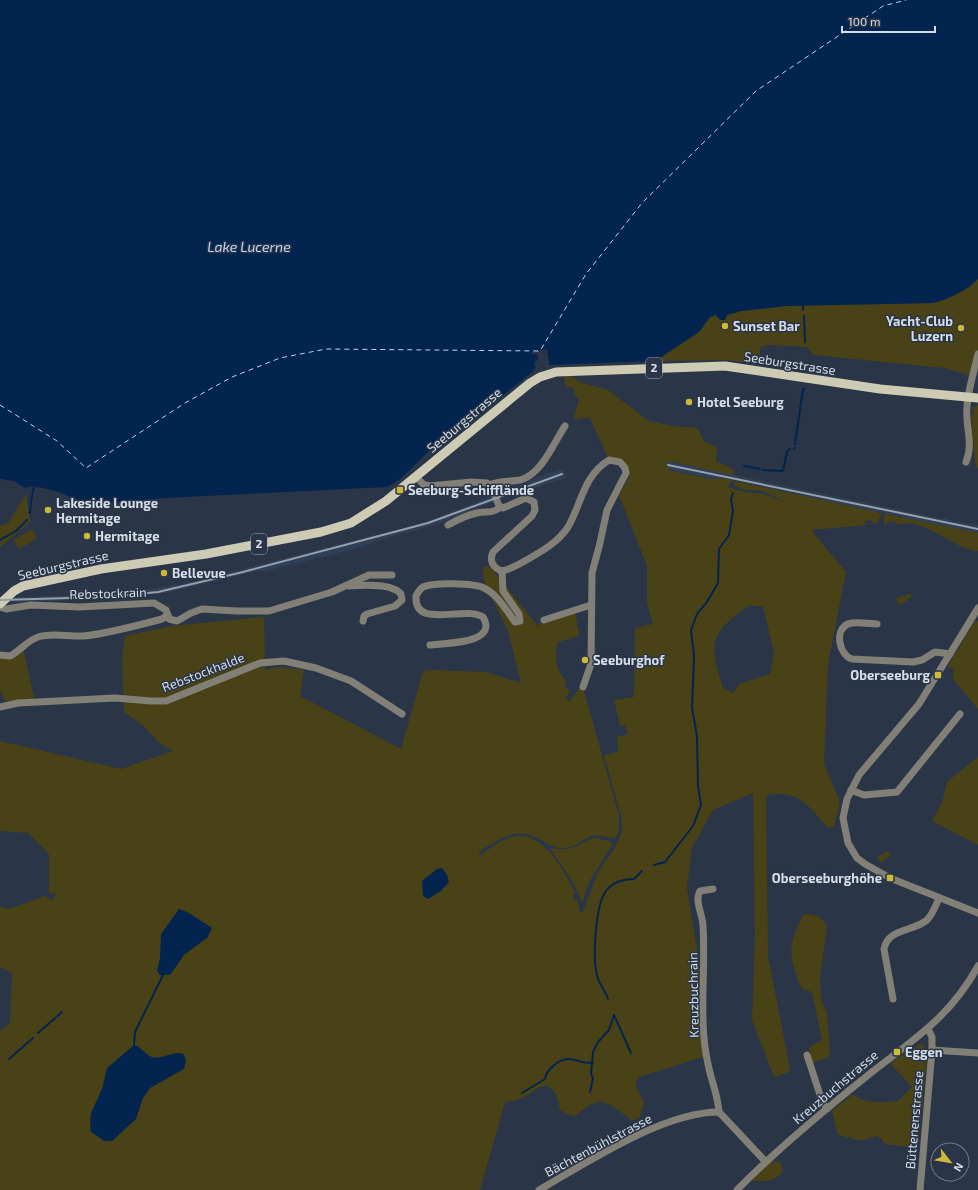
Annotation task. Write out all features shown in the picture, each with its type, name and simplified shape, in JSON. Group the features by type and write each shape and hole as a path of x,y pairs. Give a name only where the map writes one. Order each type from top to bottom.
{"main road":[{"name":"Seeburgstrasse","path":"0,604 14,591 23,586 89,571 206,554 336,528 351,523 369,513 416,477 530,383 547,374 562,371 725,366 880,389 978,398"}],"street":[{"path":"966,462 970,448 966,416 968,397 978,354"},
{"path":"490,485 495,482 518,480 528,477 536,471 565,426"},
{"path":"502,571 529,559 555,542 571,521 585,487 594,472 609,460 620,462 625,468 626,473 608,506 592,573 592,664 583,687"},
{"path":"416,477 423,484 430,486 484,482 490,485 501,507"},
{"path":"448,524 465,516 479,512 494,512 501,507 505,508 526,498 534,502 536,508 532,516 493,552 491,556 492,563 495,567 502,571"},
{"path":"430,645 476,639 485,632 486,627 483,617 472,612 431,615 422,612 418,608 416,596 422,588 428,585 463,584 484,587 493,594 515,622 520,621 519,614 503,591 502,571"},
{"path":"0,655 10,656 31,640 41,636 85,636 121,630 168,615 169,619 177,621 190,613 202,609 236,611 269,610 318,597 369,575 392,575"},
{"path":"345,586 375,585 395,590 401,594 402,600 398,605 367,614 364,616 363,621"},
{"name":"Rebstockrain","path":"0,607 6,609 47,604 78,607 154,603 160,606 168,615"},
{"path":"544,620 591,605"},
{"path":"978,608 914,711 866,765 851,790 845,807 843,824 848,843 857,858 875,871 978,913"},
{"path":"877,624 850,624 845,626 841,632 842,652 852,659 913,662 922,660 935,652 950,654"},
{"name":"Rebstockhalde","path":"0,707 18,703 115,698 151,701 166,700 260,662 284,661 316,668 351,681 402,714"},
{"path":"851,790 864,795 897,792 960,714"},
{"name":"Kreuzbuchrain","path":"713,889 700,891 698,897 703,925 704,1023 708,1064 720,1112"},
{"path":"892,999 884,949 885,943 892,936 928,919 940,898"},
{"name":"Kreuzbuchstrasse","path":"737,1190 765,1162 827,1109 928,1029 960,996 978,966"},
{"name":"Büttenenstrasse","path":"920,1190 932,1050 932,1036 928,1029"},
{"path":"932,1050 978,1053"},
{"path":"808,1055 822,1101 827,1109"},
{"name":"Bächtenbühlstrasse","path":"538,1190 621,1144 658,1126 707,1112 720,1112"},
{"path":"720,1112 765,1162"}],"shaded area":[{"path":"978,279 978,354 972,376 944,368 814,355 807,347 769,345 760,347 760,364 726,360 655,361 699,332 710,317 716,315 720,320 727,315 742,311 786,306 933,303 970,287"},
{"path":"564,376 572,376 579,382 608,390 649,421 678,427 694,427 699,430 703,441 717,447 716,461 734,470 733,475 668,461 668,470 710,479 719,478 733,480 727,487 745,492 763,494 785,502 763,491 742,489 734,485 734,481 882,513 877,523 874,524 871,520 864,521 866,525 811,530 846,572 828,664 824,764 840,802 834,827 827,827 809,806 796,797 779,794 768,795 766,799 768,956 790,1069 789,1072 774,1077 752,1020 755,935 753,793 713,810 692,848 687,888 699,962 703,1057 639,1077 635,1085 644,1102 640,1117 632,1121 609,1104 599,1102 591,1104 575,1116 567,1114 560,1110 558,1099 554,1090 547,1086 542,1086 516,1100 505,1102 480,1190 0,1190 0,1031 10,1023 12,973 0,967 0,907 9,909 45,896 53,901 56,893 49,894 49,854 28,833 0,831 0,741 121,769 173,751 158,742 144,726 124,712 122,659 125,636 171,626 264,617 265,670 279,667 304,670 300,696 401,749 423,671 486,672 521,683 508,631 484,581 483,566 491,568 538,626 540,624 575,613 579,633 578,636 558,642 556,657 558,668 566,681 565,687 570,691 566,698 569,702 579,689 582,688 585,694 619,816 619,832 614,838 592,836 569,848 554,847 531,835 523,833 515,834 499,839 478,853 481,855 508,838 524,836 534,839 543,845 558,863 575,892 573,894 573,899 578,901 580,913 583,912 598,872 615,848 622,831 622,819 604,755 618,752 617,737 628,734 625,725 620,726 614,700 634,697 635,628 653,624 647,603 647,566 619,495 629,478 629,469 620,459 608,458 590,418 579,418 576,420 574,418 579,399 575,395 573,387 566,387","holes":["750,605 763,607 774,652 770,674 739,684 733,693 723,688 715,659 714,648 716,639 720,631 727,623"]},
{"path":"978,405 978,469 975,463 971,417 974,411 972,408"},
{"path":"668,461 942,519 945,517 952,521 978,525 978,534 723,478 710,479 667,469"},
{"path":"564,469 566,478 523,492 523,490 435,525 376,541 366,546 262,572 258,571 165,593 126,598 0,603 0,598 122,593 188,583 434,519 551,472"},
{"path":"26,494 30,522 0,547 0,526 8,523"},
{"path":"885,514 978,533 978,551 958,545 927,528 917,525 906,523 896,525 897,522 890,521 885,525 883,522"},
{"path":"32,529 37,538 19,549 13,540"},
{"path":"910,594 912,596 903,603 898,604 896,598"},
{"path":"978,621 978,709 953,679 954,670 948,666 974,622"},
{"path":"23,647 35,702 7,706 0,690 0,655 4,657"},
{"path":"978,757 978,845 932,821 942,803 947,782"},
{"path":"594,838 610,841 612,845 589,882 582,903 574,884 550,848 573,848"},
{"path":"888,851 890,856 881,863 877,857"},
{"path":"804,914 821,918 827,927 820,977 821,999 827,1013 830,1057 812,1063 809,1047 822,1040 812,992 802,989 794,968 791,951 792,942"},
{"path":"920,1044 925,1046 927,1057 918,1148 885,1144 882,1139 877,1136 861,1141 839,1135 837,1133 832,1111 853,1094 858,1098 869,1101 898,1101 912,1087 890,1063"},
{"path":"776,1161 781,1163 783,1171 777,1177 765,1181 751,1180 770,1162"}],"water":[{"name":"Lake Lucerne","path":"0,0 978,0 978,279 957,294 933,303 786,306 741,311 727,315 725,320 720,320 716,315 710,317 699,332 655,361 549,365 547,349 537,353 538,361 534,362 536,368 531,373 455,434 449,432 399,480 387,487 165,498 95,504 85,503 59,492 34,486 25,488 14,481 0,479"},
{"path":"442,868 447,875 449,882 441,891 428,899 423,896 422,881 437,869"},
{"path":"179,909 189,913 212,928 207,938 184,955 170,975 160,975 157,971 160,958 161,934"},
{"path":"134,1045 139,1047 147,1055 156,1058 176,1053 184,1054 186,1061 184,1069 150,1088 143,1098 136,1119 112,1141 104,1141 91,1132 91,1113 102,1089 107,1068"}],"pier":[{"path":"547,349 549,365 547,365 546,352 539,353 540,361 537,363 536,368 534,362 538,360 538,354 532,354 532,352"}],"waterway":[{"path":"804,316 805,342"},
{"path":"795,444 803,389 805,389"},
{"path":"763,470 783,471 787,452 790,449"},
{"path":"744,466 760,469"},
{"path":"30,513 34,486"},
{"path":"654,865 665,862 693,826 701,805 698,786 697,736 692,708 694,656 691,630 697,614 707,602 718,583 719,549 729,535 733,511 731,499 733,493"},
{"path":"0,540 16,531 27,520"},
{"path":"608,999 598,979 596,971 595,947 599,909 602,898 612,885 634,879 642,871"},
{"path":"134,1045 135,1032 163,975"},
{"path":"38,1033 62,1012"},
{"path":"614,1015 631,1053"},
{"path":"590,1092 593,1078 591,1074 593,1052 598,1042 609,1030 614,1015"},
{"path":"9,1059 33,1038"},
{"path":"522,1093 545,1079 550,1069 564,1059 593,1063"}],"ferry route":[{"path":"0,405 57,441 86,468 185,403 232,377 280,358 326,349 540,351 586,274 642,203 756,91 883,6 906,0"}],"railway":[{"path":"668,465 978,529"},
{"path":"0,600 105,597 158,592 243,572 428,523 562,474"}],"place":[{"name":"Sunset Bar","path":"725,326"},
{"name":"Yacht-Club Luzern","path":"961,328"},
{"name":"Hotel Seeburg","path":"689,402"},
{"name":"Seeburg-Schifflände","path":"400,490"},
{"name":"Lakeside Lounge Hermitage","path":"48,510"},
{"name":"Hermitage","path":"87,536"},
{"name":"Bellevue","path":"164,573"},
{"name":"Seeburghof","path":"585,660"},
{"name":"Oberseeburg","path":"938,675"},
{"name":"Oberseeburghöhe","path":"890,878"},
{"name":"Eggen","path":"897,1052"}]}
